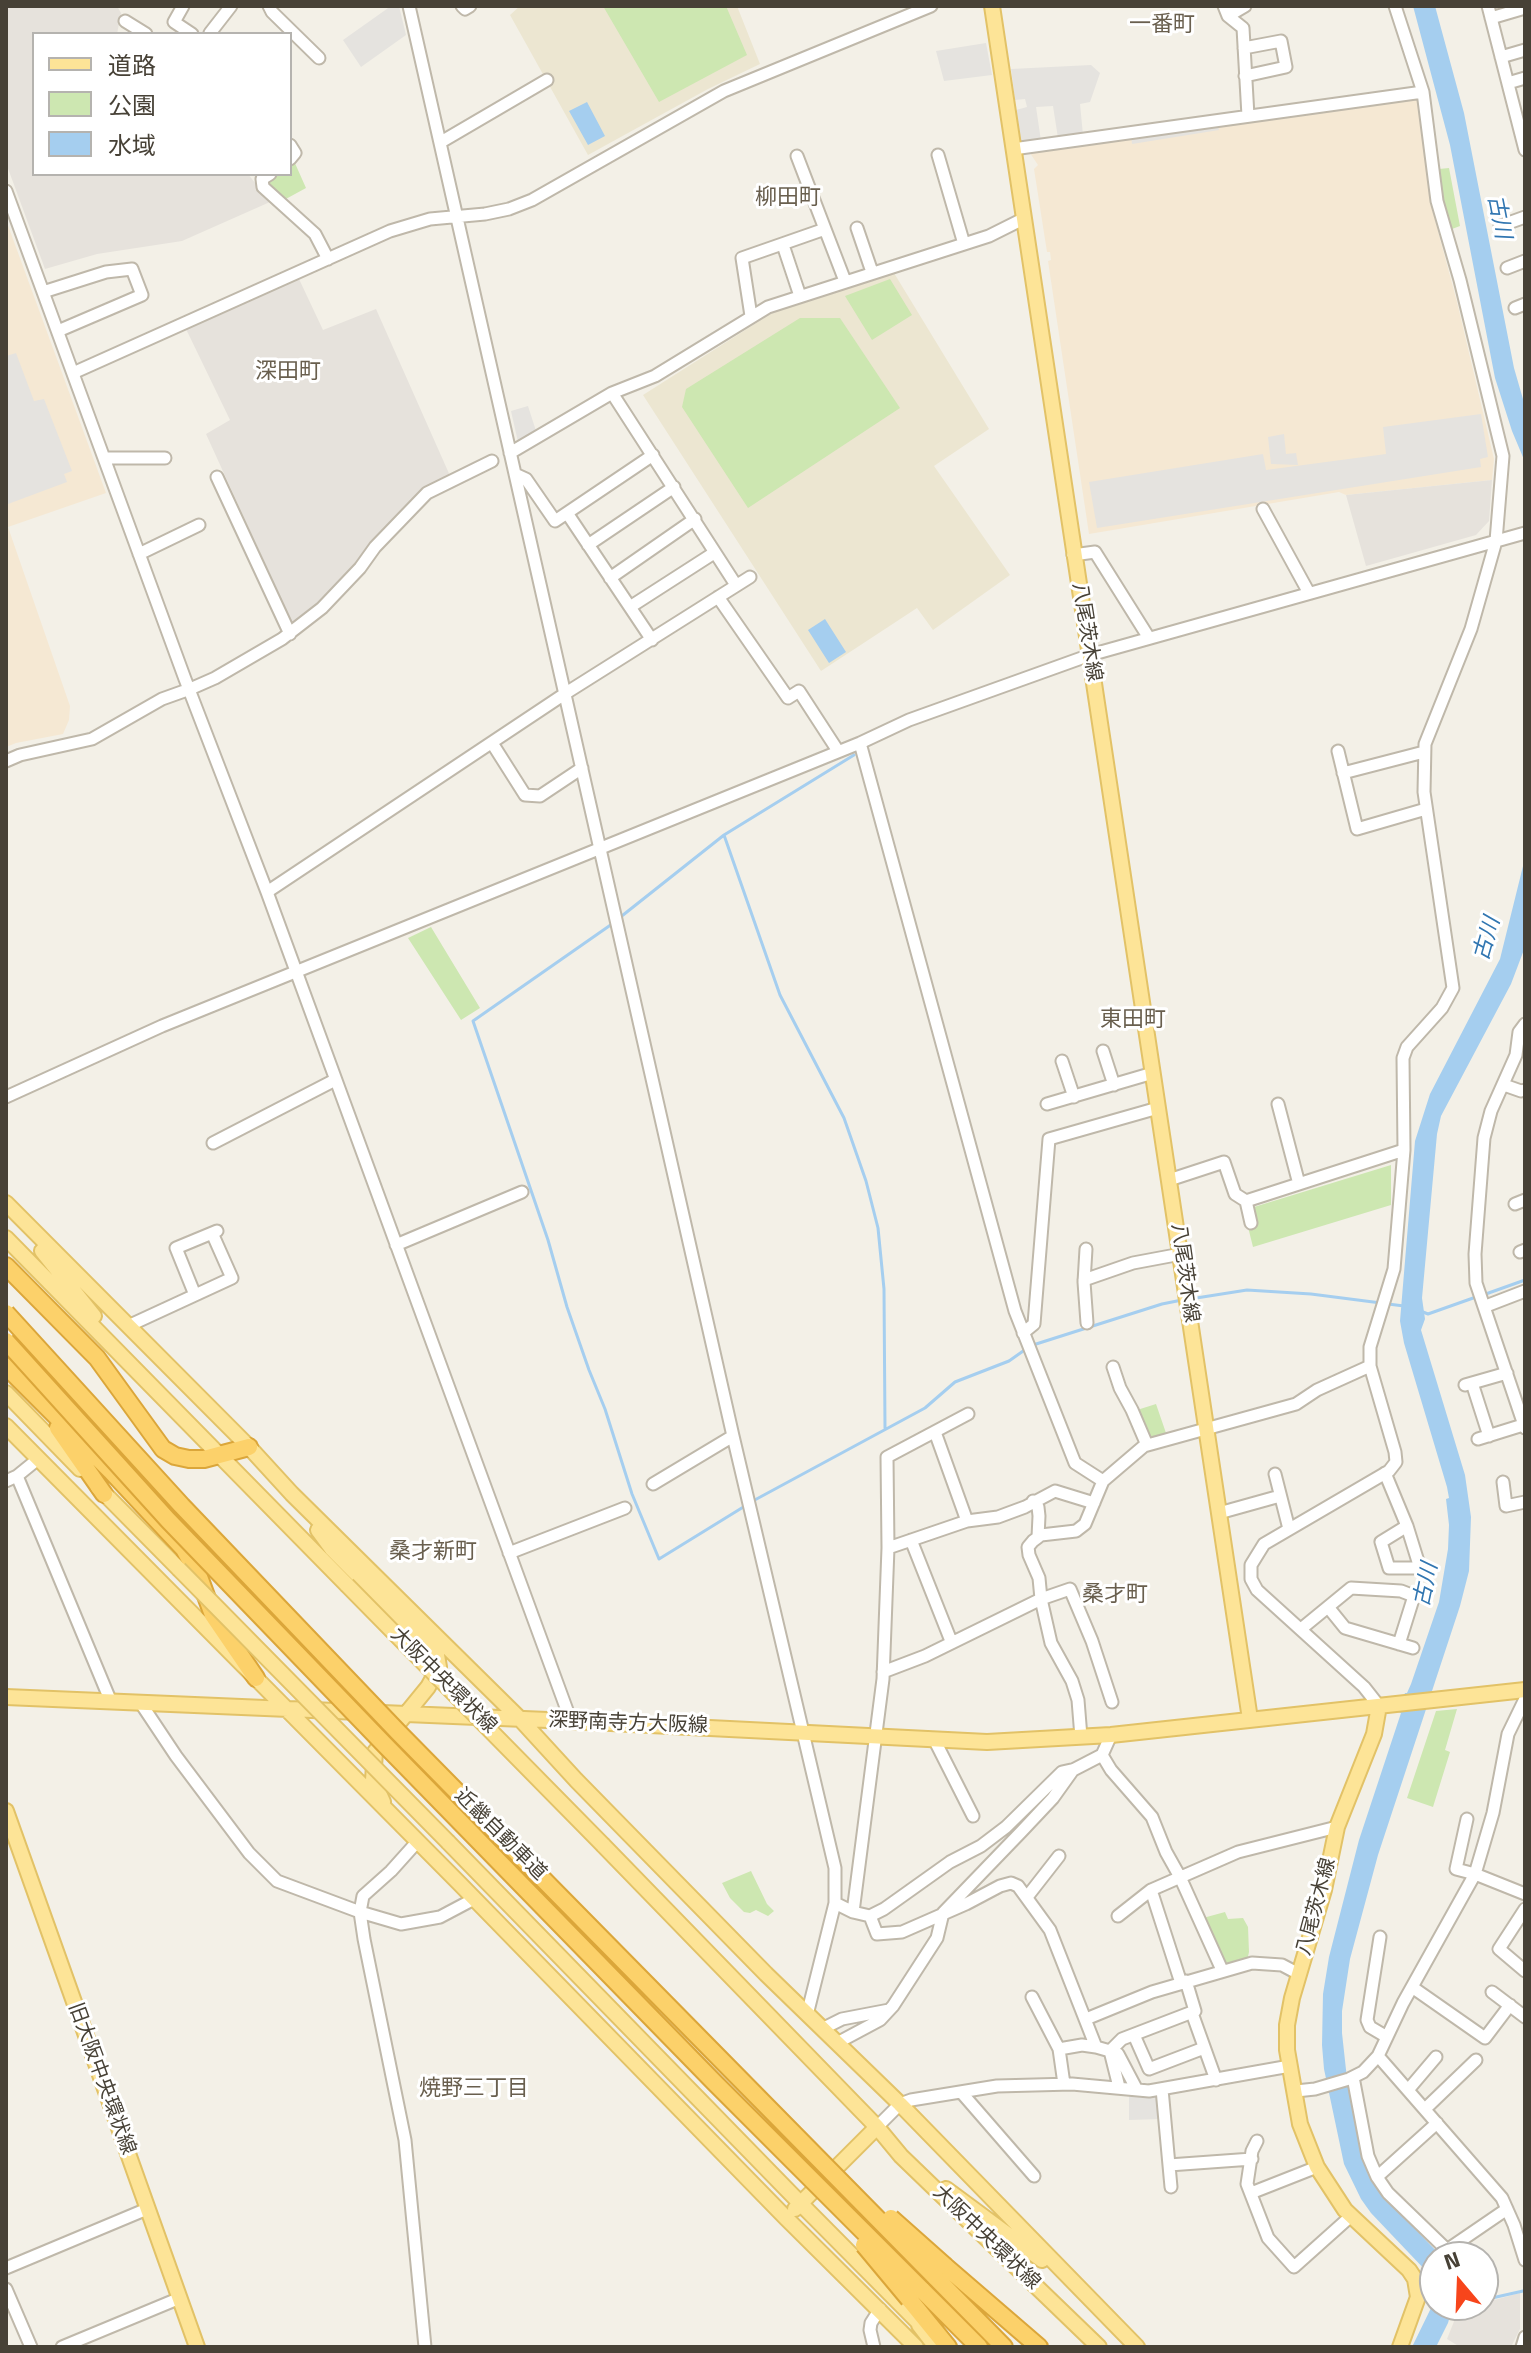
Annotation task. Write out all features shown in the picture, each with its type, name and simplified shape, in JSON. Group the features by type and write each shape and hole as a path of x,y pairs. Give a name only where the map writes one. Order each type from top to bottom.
{"highway":[{"path":"6,1266 97,1358 163,1449 189,1459 249,1447"},
{"name":"近畿自動車道","path":"6,1313 182,1506 377,1710 1004,2347"},
{"name":"近畿自動車道","path":"6,1341 168,1520 715,2083 979,2347"},
{"path":"6,1366 157,1519 191,1561 213,1615 256,1678"},
{"path":"28,1389 104,1494"},
{"path":"715,2083 854,2232 946,2347"},
{"path":"779,2118 1039,2347"}],"main road":[{"name":"八尾茨木線","path":"992,6 1250,1719"},
{"path":"6,1205 521,1720 576,1780 807,2015 900,2104 1137,2347"},
{"path":"6,1205 133,1366"},
{"name":"大阪中央環状線","path":"6,1238 603,1845 877,2127 901,2156 1099,2347"},
{"path":"6,1393 800,2203 946,2347"},
{"path":"6,1426 916,2347"},
{"path":"292,1494 332,1549 437,1655 439,1667 428,1687 375,1752 373,1780 388,1812"},
{"path":"1250,1719 1525,1690"},
{"name":"深野南寺方大阪線","path":"6,1697 987,1742 1111,1735 1250,1719"},
{"name":"八尾茨木線","path":"1379,1706 1374,1734 1337,1827 1324,1890 1287,2025 1300,2124 1317,2167 1351,2216 1415,2279 1418,2297 1400,2347"},
{"name":"旧大阪中央環状線","path":"6,1811 197,2347"},
{"path":"573,2000 693,2102 714,2115"},
{"path":"786,2218 877,2127"},
{"path":"901,2156 1077,2286"},
{"path":"910,2313 936,2347"}],"street":[{"path":"212,32 231,6"},
{"path":"269,6 319,58"},
{"path":"409,6 733,1436 835,1868 835,1903 807,2015"},
{"path":"462,6 465,9 470,6"},
{"path":"73,373 390,231 412,223 509,209 532,200 724,91 931,6"},
{"path":"1226,11 1245,6"},
{"path":"1379,1706 1364,1687 1257,1590 1251,1579 1251,1565 1264,1544 1385,1473 1396,1462 1370,1366 1370,1347 1394,1269 1404,1150 1403,1058 1412,1041 1442,1008 1453,988 1426,809 1424,752 1471,629 1496,541 1503,456 1460,280 1437,201 1423,92 1395,6"},
{"path":"1525,8 1490,12 1525,150"},
{"path":"167,32 177,11"},
{"path":"177,11 191,32"},
{"path":"1226,11 1243,28 1248,116"},
{"path":"125,21 143,32"},
{"path":"1244,48 1281,41 1286,67 1245,76"},
{"path":"1501,57 1525,50"},
{"path":"1508,83 1525,78"},
{"path":"441,142 547,80"},
{"path":"1013,149 1423,92"},
{"path":"938,155 964,244"},
{"path":"797,156 845,281"},
{"path":"267,176 262,179 263,187 315,234 328,259"},
{"path":"6,191 571,1721"},
{"path":"1500,226 1525,217"},
{"path":"510,453 612,393 655,376 751,316 800,296 989,236 1023,219"},
{"path":"857,228 872,272"},
{"path":"751,316 742,258 825,229"},
{"path":"783,245 800,296"},
{"path":"1507,268 1525,261"},
{"path":"43,292 106,272 132,269 142,295 58,331"},
{"path":"612,393 736,585"},
{"path":"515,474 526,479 555,521 653,455"},
{"path":"104,458 165,458"},
{"path":"6,761 92,739 162,699 215,678 290,634 335,595 375,547 427,493 492,461"},
{"path":"217,477 290,634"},
{"path":"588,545 674,487"},
{"path":"1263,509 1309,593"},
{"path":"567,513 652,640"},
{"path":"610,578 695,519"},
{"path":"139,554 199,525"},
{"path":"6,1097 162,1026 860,743 909,720 1090,655 1523,534"},
{"path":"1073,555 1095,552 1149,638"},
{"path":"630,607 714,553"},
{"path":"267,892 566,693 750,577"},
{"path":"718,597 788,698 799,691 838,751"},
{"path":"492,743 525,795 540,796 582,768"},
{"path":"860,743 1015,1311 1075,1463 1103,1481"},
{"path":"1338,751 1357,829 1426,809"},
{"path":"1343,773 1424,752"},
{"path":"1507,1373 1468,1384 1484,1437 1524,1427 1507,1373 1483,1298 1476,1283 1475,1254 1481,1163 1491,1111 1516,1055 1519,1032 1525,1024"},
{"path":"1103,1051 1114,1085"},
{"path":"1062,1061 1074,1097"},
{"path":"1047,1104 1153,1073"},
{"path":"213,1143 335,1080"},
{"path":"1504,1085 1525,1090"},
{"path":"1278,1104 1299,1184"},
{"path":"1027,1342 1034,1324 1049,1139 1158,1108"},
{"path":"1246,1201 1404,1150"},
{"path":"1169,1180 1224,1162 1235,1194 1246,1201 1251,1223"},
{"path":"396,1245 522,1192"},
{"path":"128,1326 232,1278 215,1232 176,1248 195,1295"},
{"path":"1086,1249 1084,1280 1087,1323"},
{"path":"1084,1280 1133,1263 1181,1254"},
{"path":"1483,1298 1525,1291"},
{"path":"1081,1737 1078,1700 1072,1681 1051,1643 1039,1578 1028,1547 1038,1537 1076,1531 1085,1524 1103,1481 1147,1445 1296,1404 1317,1390 1370,1366"},
{"path":"1113,1367 1147,1445"},
{"path":"853,1912 883,1672 888,1548 887,1457 968,1414"},
{"path":"935,1432 967,1521"},
{"path":"653,1484 733,1436"},
{"path":"38,1459 11,1478 111,1702"},
{"path":"1385,1473 1407,1526"},
{"path":"1275,1474 1289,1529"},
{"path":"1503,1482 1506,1506 1525,1502"},
{"path":"888,1548 967,1521 998,1517 1055,1491 1094,1503"},
{"path":"1219,1513 1280,1496"},
{"path":"1033,1501 1038,1507 1038,1537"},
{"path":"509,1553 625,1508"},
{"path":"911,1540 951,1641"},
{"path":"1301,1629 1351,1588 1401,1591 1414,1596 1399,1644"},
{"path":"883,1672 925,1656 1041,1599 1070,1589 1092,1641 1112,1702"},
{"path":"1328,1607 1345,1628 1413,1648"},
{"path":"1296,2091 1315,2089 1351,2078 1363,2072 1378,2056 1412,1987 1475,1874 1493,1813 1508,1734 1525,1699"},
{"path":"140,1702 176,1756 249,1853 277,1881 401,1924 440,1917 474,1899"},
{"path":"835,1903 870,1916 950,1862 981,1846 1006,1827 1062,1772 1073,1770 1102,1755 1111,1735"},
{"path":"934,1739 973,1816"},
{"path":"1102,1755 1111,1770 1152,1817 1222,1970"},
{"path":"837,2043 880,2020 889,2010 937,1938 943,1913 1053,1798 1073,1770"},
{"path":"1467,1819 1456,1869 1525,1894"},
{"path":"1118,1916 1151,1890 1238,1852 1337,1827"},
{"path":"417,1842 363,1896 360,1912 405,2140 425,2347"},
{"path":"1027,1897 1059,1856"},
{"path":"870,1916 877,1934 902,1932 1000,1886 1011,1883 1018,1886 1050,1930 1096,2047"},
{"path":"1110,2051 1122,2039 1195,2011 1151,1890"},
{"path":"1525,1909 1499,1949 1525,1971"},
{"path":"1380,1937 1367,2020 1370,2027 1387,2037"},
{"path":"1086,2019 1152,1992 1252,1963 1282,1965 1299,1974"},
{"path":"1412,1987 1485,2038 1510,2005"},
{"path":"1492,1992 1525,2017"},
{"path":"1032,1997 1059,2049 1064,2084"},
{"path":"822,2029 842,2019 889,2010"},
{"path":"1192,2013 1216,2080"},
{"path":"1134,2035 1149,2069 1204,2048"},
{"path":"1059,2049 1082,2045 1118,2054 1137,2090"},
{"path":"1110,2051 1119,2087"},
{"path":"1378,2056 1502,2198 1525,2260"},
{"path":"1408,2090 1436,2057"},
{"path":"1425,2109 1476,2060"},
{"path":"877,2127 900,2104 911,2100 997,2086 1064,2084 1162,2089 1290,2066"},
{"path":"1351,2078 1368,2156 1377,2177 1388,2193 1447,2250 1507,2209"},
{"path":"1162,2089 1171,2187"},
{"path":"961,2092 1034,2176"},
{"path":"1377,2177 1437,2123"},
{"path":"1257,2141 1252,2151 1247,2184 1268,2238 1294,2267 1351,2216"},
{"path":"1169,2165 1252,2159"},
{"path":"1251,2193 1317,2167"},
{"path":"6,2268 147,2209"},
{"path":"6,2289 31,2347"},
{"path":"62,2347 180,2298"},
{"path":"874,2347 870,2330 880,2309"},
{"path":"1522,2347 1525,2337"}],"shaded area":[{"path":"6,6 117,6 121,13 117,32 32,32 32,176 250,176 270,202 182,241 97,254 45,269 6,163"},
{"path":"391,6 399,6 406,35 361,67 343,40"},
{"path":"520,6 737,6 760,64 588,155 510,15"},
{"path":"986,43 992,75 944,81 936,51"},
{"path":"1091,65 1100,73 1090,102 1080,104 1083,135 1058,138 1053,106 1036,107 1041,141 1021,144 1016,110 1027,107 1025,99 1015,100 1011,69"},
{"path":"1417,98 1431,205 1494,459 1492,480 1346,495 1339,492 1089,534 1048,261 1051,260 1050,252 1047,252 1034,169 1038,165 1025,151"},
{"path":"1217,123 1219,130 1132,144 1131,135"},
{"path":"6,220 106,493 8,527 70,706 69,720 63,734 6,747"},
{"path":"894,273 989,429 934,466 1010,575 933,630 917,608 821,671 643,395 772,313"},
{"path":"299,279 323,330 376,309 451,478 421,491 366,550 352,571 313,610 293,625 206,434 230,420 186,329"},
{"path":"16,353 34,401 44,399 72,471 64,474 67,482 8,504 6,356"},
{"path":"528,406 536,431 518,442 511,411"},
{"path":"1481,414 1488,457 1480,459 1481,467 1097,528 1089,482 1263,454 1266,470 1386,454 1383,427"},
{"path":"1284,434 1286,454 1296,453 1298,465 1271,464 1268,437"},
{"path":"1492,480 1489,521 1476,535 1366,566 1346,495"},
{"path":"1158,2092 1161,2119 1129,2120 1129,2093"},
{"path":"1520,2293 1520,2329 1511,2347 1460,2347 1447,2339 1454,2321 1499,2321 1499,2299"}],"green space":[{"path":"603,6 726,6 747,55 659,102"},
{"path":"294,161 306,188 284,200 267,187 266,180 273,176 292,176"},
{"path":"1449,168 1460,226 1452,229 1442,199 1439,169"},
{"path":"890,279 912,315 872,340 845,296"},
{"path":"800,318 840,318 900,408 748,508 682,407 686,389"},
{"path":"431,927 480,1008 461,1020 408,938"},
{"path":"1391,1165 1391,1205 1253,1247 1248,1227 1258,1224 1254,1207"},
{"path":"1156,1404 1166,1433 1147,1439 1137,1410"},
{"path":"1457,1709 1445,1750 1450,1752 1433,1807 1407,1798 1436,1711"},
{"path":"751,1871 767,1904 774,1911 768,1916 756,1910 744,1912 730,1898 722,1883"},
{"path":"1225,1912 1228,1919 1243,1918 1248,1927 1249,1952 1247,1961 1223,1966 1203,1918"}],"water":[{"path":"1413,6 1435,6 1464,113 1514,368 1525,406 1525,462 1495,378 1450,145"},
{"path":"587,102 605,136 588,145 569,111"},
{"path":"825,619 846,652 829,663 808,630"},
{"path":"1525,858 1525,947 1511,984 1441,1116 1422,1298 1425,1319 1421,1330 1465,1475 1471,1517 1469,1571 1378,1855 1350,1959 1342,2011 1348,2088 1363,2154 1390,2203 1427,2241 1419,2241 1419,2264 1371,2213 1344,2164 1324,2069 1323,1994 1329,1957 1359,1840 1401,1713 1398,1712 1411,1684 1439,1602 1448,1549 1447,1487 1400,1321 1415,1141 1430,1094 1500,959"},
{"path":"1425,2321 1449,2321 1436,2347 1412,2347"}],"waterway":[{"path":"618,919 724,835 854,755"},
{"path":"724,835 780,995 844,1118 866,1181 878,1228 884,1289 885,1428"},
{"path":"612,924 473,1021 548,1240 567,1307 605,1409 632,1494 659,1559 745,1506"},
{"path":"1483,1295 1525,1280"},
{"path":"1190,1299 1247,1290 1381,1303"},
{"path":"1423,1312 1428,1314 1476,1297"},
{"path":"1033,1345 1182,1300"},
{"path":"1388,1304 1404,1306"},
{"path":"751,1502 925,1408 955,1382 1009,1361 1026,1349"},
{"path":"1499,2296 1523,2291"}],"district":[{"name":"一番町","path":"1162,26"},
{"name":"柳田町","path":"788,199"},
{"name":"深田町","path":"288,373"},
{"name":"東田町","path":"1133,1021"},
{"name":"桑才新町","path":"433,1553"},
{"name":"桑才町","path":"1115,1596"},
{"name":"焼野三丁目","path":"474,2090"}],"water label":[{"name":"古川","path":"1498,217"},
{"name":"古川","path":"1488,939"},
{"name":"古川","path":"1427,1585"}]}
